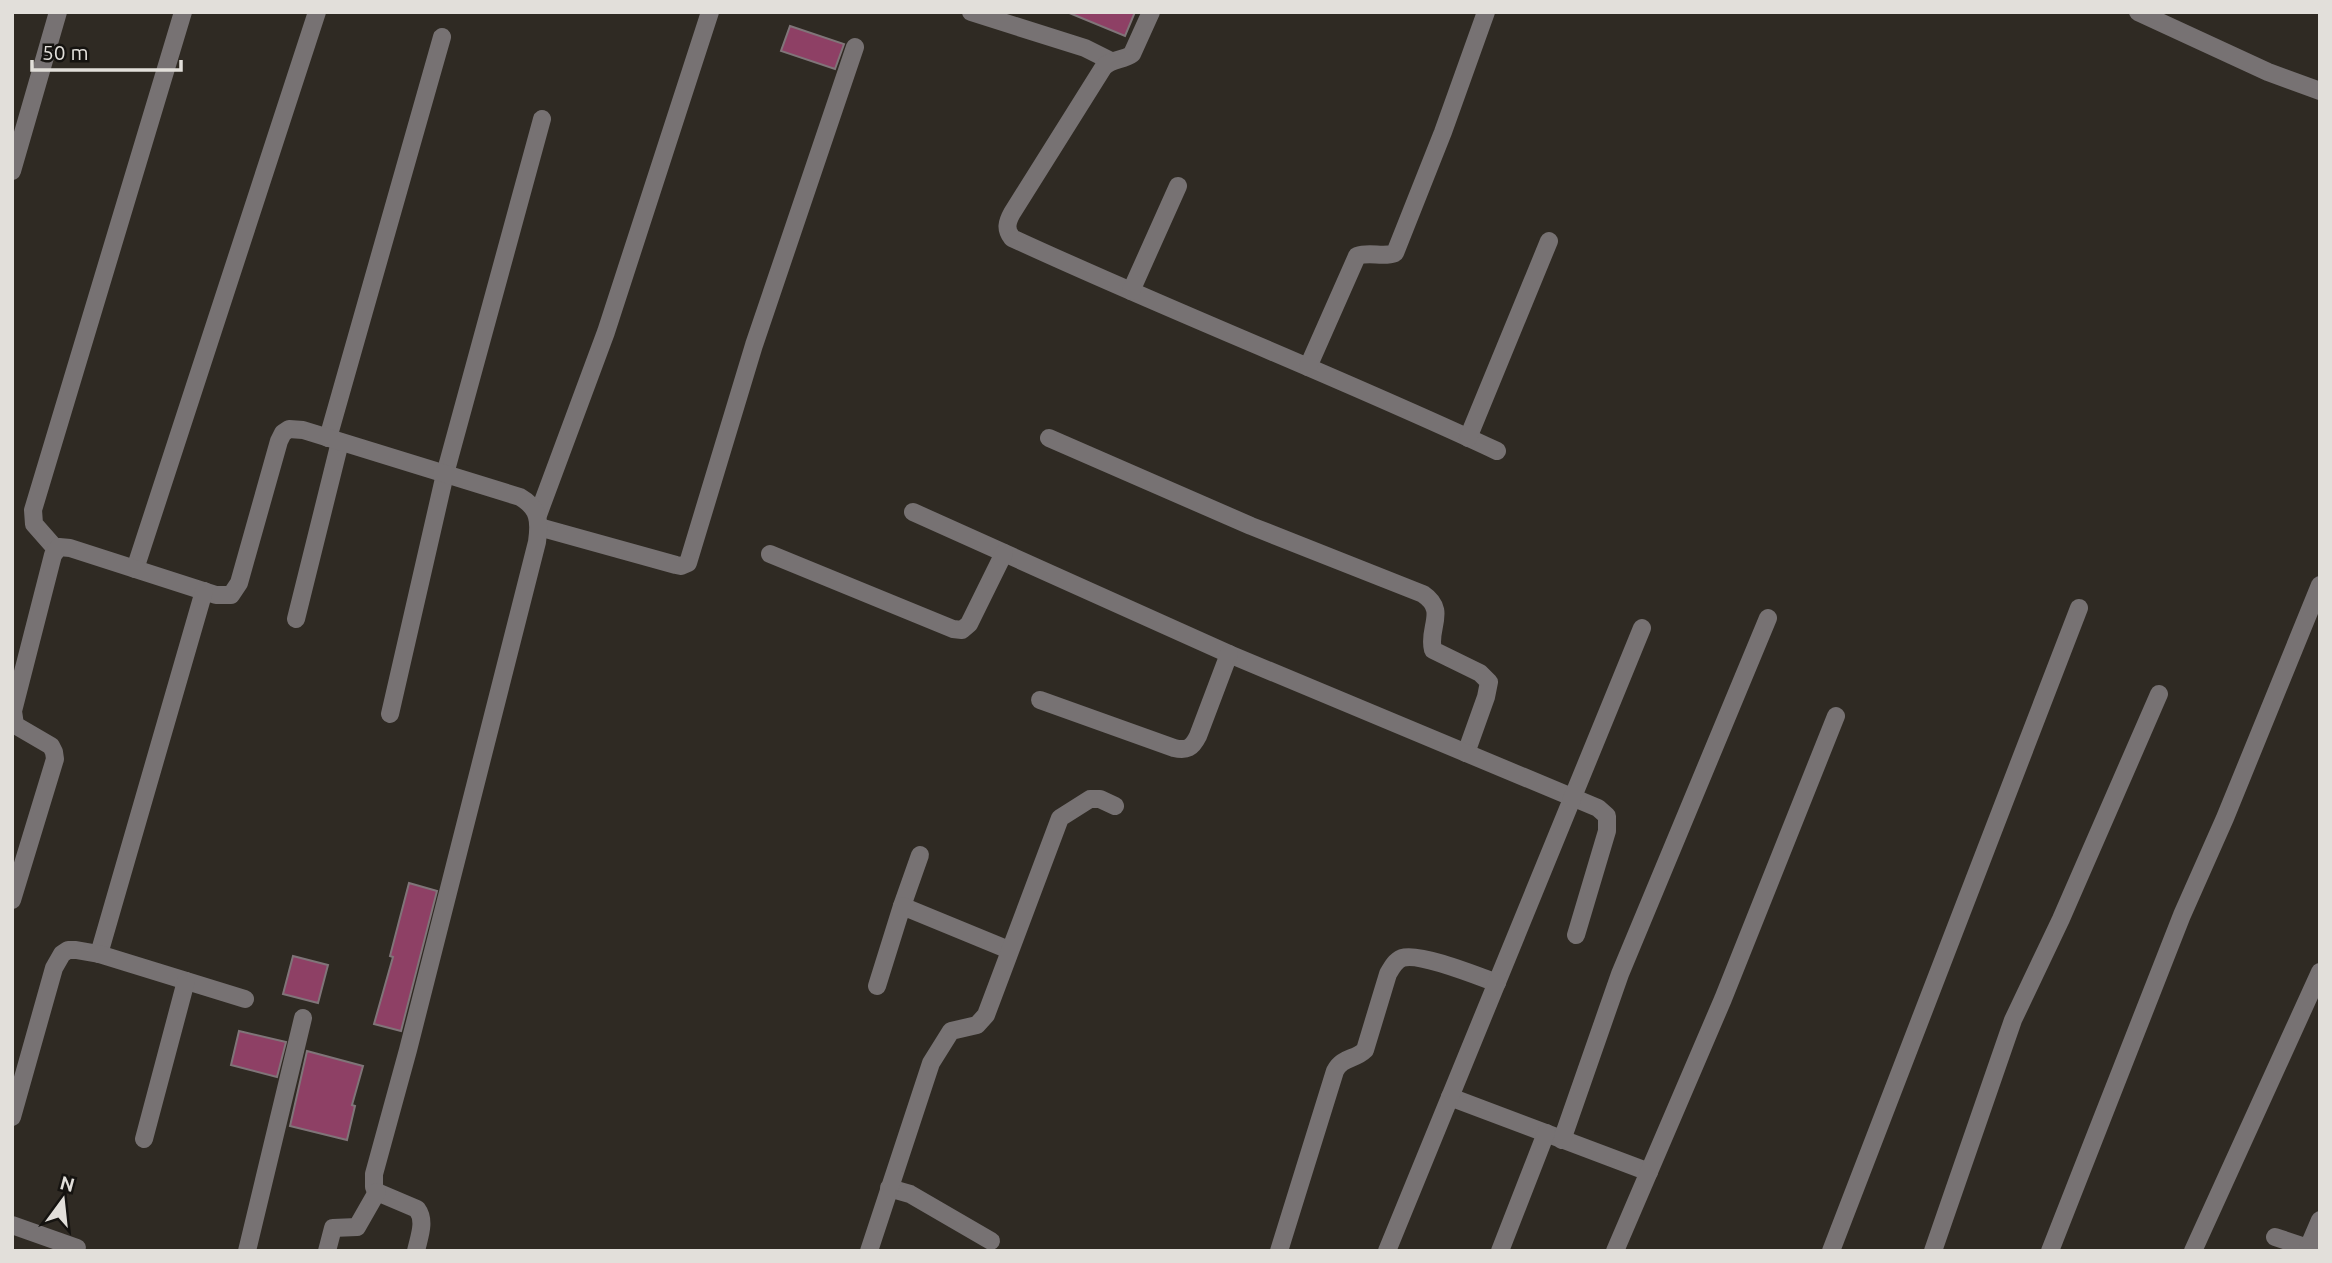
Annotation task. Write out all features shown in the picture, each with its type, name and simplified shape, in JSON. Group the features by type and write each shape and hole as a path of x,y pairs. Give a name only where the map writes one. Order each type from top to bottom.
{"street":[{"path":"12,171 58,12"},
{"path":"56,549 34,524 33,510 183,12"},
{"path":"135,569 317,12"},
{"path":"416,1251 421,1215 417,1209 377,1192 374,1187 374,1174 411,1037 539,521 606,332 710,12"},
{"path":"971,12 1086,48 1111,61"},
{"path":"1152,12 1132,54 1111,61 1103,68 1012,213 1007,228 1012,238 1497,451"},
{"path":"1308,367 1357,256 1367,252 1387,256 1395,253 1443,132 1486,12"},
{"path":"2149,14 2268,72 2320,91"},
{"path":"296,619 334,440 442,37"},
{"path":"56,549 70,548 224,597 236,590 283,432 296,428 520,497 532,504 539,521 676,565 688,563 754,345 855,47"},
{"path":"390,714 446,474 542,119"},
{"path":"1131,291 1178,186"},
{"path":"1468,438 1549,241"},
{"path":"1049,438 1251,526 1431,599 1436,613 1431,638 1433,650 1480,673 1489,682 1466,753"},
{"path":"913,512 1229,654 1604,812 1608,822 1576,935"},
{"path":"12,900 55,758 51,746 20,729 13,720 21,645 56,549"},
{"path":"770,554 953,629 962,630 970,624 1004,553"},
{"path":"2050,1251 2182,915 2225,818 2320,584"},
{"path":"99,954 204,591"},
{"path":"1830,1251 2079,608"},
{"path":"1500,1251 1554,1137 1768,618"},
{"path":"1387,1251 1643,628"},
{"path":"1040,700 1186,750 1191,748 1198,736 1229,654"},
{"path":"1933,1251 2013,1020 2061,919 2159,694"},
{"path":"1615,1251 1723,999 1836,716"},
{"path":"869,1251 931,1063 951,1031 978,1025 986,1015 1060,818 1090,799 1100,799 1115,806"},
{"path":"877,986 920,855"},
{"path":"902,906 1009,950"},
{"path":"12,1117 57,960 68,950 99,954 244,999"},
{"path":"1279,1251 1335,1071 1342,1061 1365,1051 1393,964 1400,959 1422,958 1497,982"},
{"path":"2193,1251 2320,972"},
{"path":"144,1139 186,981"},
{"path":"247,1251 303,1018"},
{"path":"1450,1097 1649,1172"},
{"path":"889,1188 910,1195 991,1241"},
{"path":"327,1251 333,1228 357,1227 377,1192"},
{"path":"2275,1237 2312,1249 2320,1220"},
{"path":"12,1225 77,1248"}],"building":[{"path":"1067,12 1135,12 1125,36"},
{"path":"790,26 844,44 835,69 781,51"},
{"path":"409,883 437,891 401,1031 374,1024 393,957 390,956"},
{"path":"293,956 328,965 318,1003 283,994"},
{"path":"239,1031 286,1042 277,1077 231,1065"},
{"path":"307,1051 363,1066 352,1105 355,1106 347,1140 290,1126"}]}
